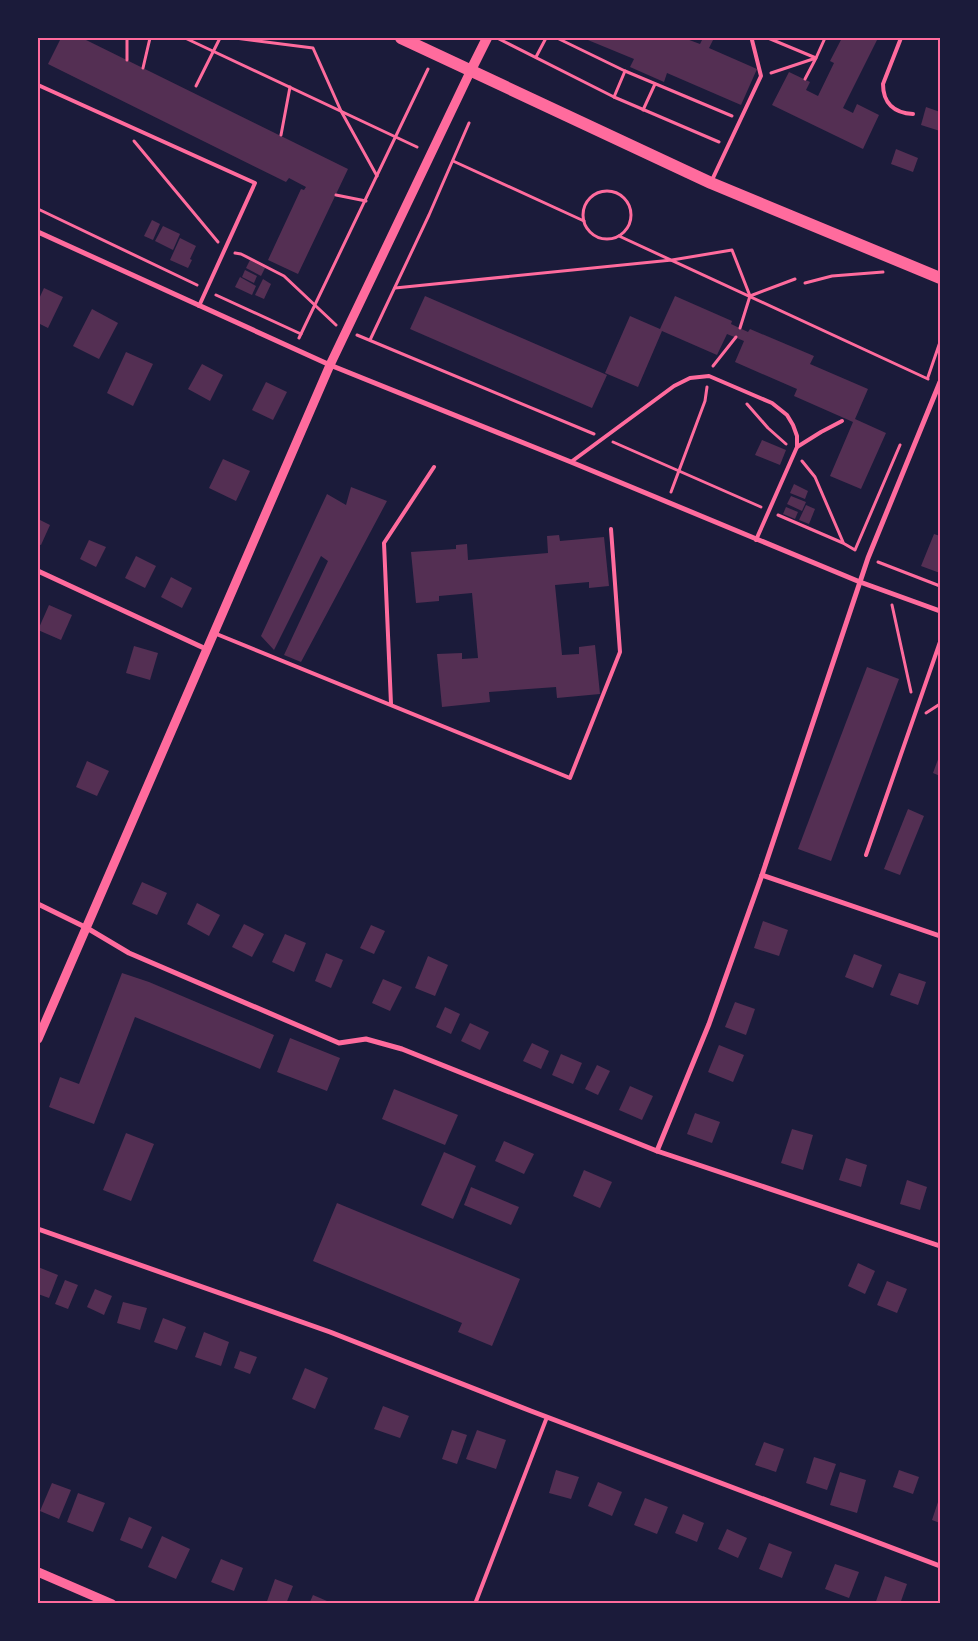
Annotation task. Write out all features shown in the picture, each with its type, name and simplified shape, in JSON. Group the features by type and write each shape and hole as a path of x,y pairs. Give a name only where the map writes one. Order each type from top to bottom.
{"main road":[{"path":"401,38 711,183 940,278"},
{"path":"470,70 487,38"}],"street":[{"path":"38,1039 330,365 470,70"},
{"path":"38,232 330,365 571,462 860,582 940,611"},
{"path":"656,1151 709,1024 762,875 868,558 940,382"},
{"path":"38,572 206,650"},
{"path":"762,875 940,936"},
{"path":"38,904 87,928 129,953 339,1043 366,1039 402,1049 656,1151 940,1246"},
{"path":"38,1229 330,1332 547,1417 940,1566"},
{"path":"38,1572 112,1604"}],"lane":[{"path":"711,183 761,76 753,38"},
{"path":"901,38 882,84 883,92 890,106 897,111 913,114"},
{"path":"38,85 255,183 200,306"},
{"path":"571,462 674,386 690,378 709,376 772,403 787,415 794,425 797,447"},
{"path":"756,540 797,447 842,421"},
{"path":"392,704 384,543 434,467"},
{"path":"214,633 570,778 620,652 611,529"},
{"path":"866,855 940,642"},
{"path":"475,1604 547,1417"}],"path":[{"path":"127,38 127,60"},
{"path":"143,68 150,38"},
{"path":"185,38 417,147"},
{"path":"196,86 220,38"},
{"path":"235,38 313,48 341,111 377,176"},
{"path":"496,38 506,39 536,57 614,97 728,146"},
{"path":"536,57 546,38"},
{"path":"557,38 625,71 740,120"},
{"path":"768,38 816,58"},
{"path":"805,79 825,38"},
{"path":"761,76 816,58"},
{"path":"296,343 428,69"},
{"path":"614,97 625,71"},
{"path":"643,110 655,84"},
{"path":"281,135 290,87"},
{"path":"118,121 225,251 241,254 284,276 334,324 679,471 843,543 868,558 940,586"},
{"path":"370,340 469,123"},
{"path":"453,161 584,221"},
{"path":"609,190 618,192 626,198 631,207 630,226 619,236 606,239 597,237 589,231 584,221 585,204 591,196 600,192 609,190"},
{"path":"336,195 366,201"},
{"path":"38,209 300,334"},
{"path":"619,236 928,380 940,342"},
{"path":"395,288 672,260 732,250 750,296 740,328"},
{"path":"805,283 832,276 887,272"},
{"path":"750,296 795,279"},
{"path":"667,502 705,402 709,376 713,366 736,338"},
{"path":"737,388 750,409 794,452 814,477 843,543"},
{"path":"855,550 901,442"},
{"path":"889,592 916,712"}],"building":[{"path":"61,38 82,38 348,169 298,274 268,260 301,189 304,190 306,187 289,178 286,182 48,64"},
{"path":"583,38 684,38 700,44 703,38 714,38 709,48 757,69 741,105 667,73 664,82 630,67 634,59"},
{"path":"842,38 878,38 843,108 853,113 857,104 879,115 863,149 772,105 789,72 810,82 806,90 818,96 834,63 830,61"},
{"path":"926,107 940,112 940,131 921,125"},
{"path":"896,149 918,158 913,172 891,164"},
{"path":"152,220 160,224 153,240 144,236"},
{"path":"163,226 180,234 173,250 155,241"},
{"path":"180,238 196,246 188,268 170,260"},
{"path":"250,260 265,268 261,276 246,268"},
{"path":"245,270 257,276 254,283 242,277"},
{"path":"240,277 256,286 252,295 235,287"},
{"path":"263,279 271,284 264,299 255,295"},
{"path":"44,288 63,297 48,328 38,323 38,301"},
{"path":"425,296 607,375 592,408 410,329"},
{"path":"675,296 732,321 731,324 748,332 750,329 814,356 810,364 868,389 855,419 886,433 861,489 830,476 853,422 794,396 797,389 735,362 744,341 727,334 717,355 662,331 638,387 605,373 630,316 660,329"},
{"path":"92,309 118,323 99,359 73,346"},
{"path":"126,352 153,364 133,406 107,393"},
{"path":"202,364 223,375 210,401 188,389"},
{"path":"266,382 287,392 273,420 252,410"},
{"path":"762,440 786,450 780,465 755,455"},
{"path":"223,459 250,471 236,501 209,488"},
{"path":"794,484 808,491 805,499 790,493"},
{"path":"351,487 387,501 301,662 284,655 328,561 321,556 274,650 261,636 327,494 346,505"},
{"path":"791,496 806,502 802,511 787,504"},
{"path":"806,505 815,509 809,524 799,520"},
{"path":"786,507 798,512 795,519 783,514"},
{"path":"38,519 50,525 41,545 38,544"},
{"path":"934,534 940,536 940,573 921,566"},
{"path":"559,535 560,541 604,537 609,586 589,588 589,582 555,585 562,655 579,654 579,647 595,645 600,694 557,698 556,687 489,692 490,702 442,707 437,654 462,653 462,659 478,658 472,593 439,596 439,601 416,603 411,552 456,549 456,545 467,544 468,560 548,553 547,536"},
{"path":"89,540 106,547 96,567 80,559"},
{"path":"136,556 156,566 145,588 125,578"},
{"path":"171,577 192,588 182,608 161,597"},
{"path":"49,605 72,615 61,640 38,630"},
{"path":"134,646 158,653 150,680 126,673"},
{"path":"867,667 899,679 831,861 798,849"},
{"path":"940,754 940,776 933,773"},
{"path":"87,761 109,771 97,796 76,787"},
{"path":"908,809 924,816 900,875 884,869"},
{"path":"142,882 167,893 157,915 132,904"},
{"path":"197,903 220,915 209,936 187,924"},
{"path":"763,921 788,930 779,956 754,948"},
{"path":"244,924 264,934 252,957 232,947"},
{"path":"371,925 385,931 374,954 360,948"},
{"path":"285,934 306,943 294,972 272,962"},
{"path":"326,953 343,960 331,988 315,981"},
{"path":"854,954 882,965 873,988 845,977"},
{"path":"428,956 448,965 435,996 415,988"},
{"path":"122,973 149,982 274,1035 260,1069 135,1017 94,1124 49,1107 60,1077 79,1084"},
{"path":"899,973 926,982 918,1005 890,995"},
{"path":"383,979 402,987 390,1011 372,1003"},
{"path":"735,1002 755,1009 746,1035 725,1027"},
{"path":"445,1007 460,1014 451,1034 436,1027"},
{"path":"470,1023 489,1032 480,1050 461,1041"},
{"path":"290,1038 340,1058 327,1091 277,1072"},
{"path":"532,1043 549,1051 541,1069 523,1061"},
{"path":"719,1045 744,1055 733,1082 708,1072"},
{"path":"561,1054 582,1063 573,1084 552,1075"},
{"path":"597,1065 610,1071 598,1095 585,1089"},
{"path":"630,1086 653,1096 642,1120 619,1110"},
{"path":"394,1089 458,1115 445,1145 382,1119"},
{"path":"695,1113 720,1122 712,1143 687,1134"},
{"path":"792,1129 813,1135 803,1170 781,1163"},
{"path":"126,1133 154,1144 131,1201 103,1190"},
{"path":"504,1141 534,1154 524,1174 495,1161"},
{"path":"444,1152 476,1166 453,1219 421,1205"},
{"path":"846,1158 867,1165 861,1187 839,1180"},
{"path":"584,1170 612,1182 600,1208 573,1196"},
{"path":"907,1180 927,1187 920,1210 900,1204"},
{"path":"471,1187 519,1207 511,1225 464,1205"},
{"path":"337,1203 520,1279 492,1346 458,1332 462,1323 313,1261"},
{"path":"858,1263 875,1271 865,1294 848,1286"},
{"path":"38,1267 58,1275 49,1298 38,1294"},
{"path":"65,1280 78,1285 68,1309 55,1304"},
{"path":"887,1281 907,1289 897,1313 877,1305"},
{"path":"95,1289 112,1296 104,1315 87,1307"},
{"path":"123,1302 147,1308 140,1330 117,1323"},
{"path":"163,1318 186,1327 177,1350 154,1342"},
{"path":"204,1332 229,1342 221,1366 195,1357"},
{"path":"240,1351 257,1357 250,1374 234,1368"},
{"path":"305,1368 328,1378 315,1409 292,1399"},
{"path":"383,1406 409,1416 400,1438 374,1429"},
{"path":"452,1430 467,1435 457,1464 442,1459"},
{"path":"477,1430 506,1440 496,1469 466,1459"},
{"path":"764,1442 784,1449 776,1472 755,1465"},
{"path":"814,1457 836,1464 827,1490 806,1483"},
{"path":"556,1470 579,1477 571,1499 549,1493"},
{"path":"899,1470 919,1477 913,1494 893,1487"},
{"path":"840,1472 866,1480 857,1513 830,1505"},
{"path":"598,1482 622,1492 612,1516 588,1506"},
{"path":"52,1483 71,1490 59,1519 40,1511"},
{"path":"78,1493 105,1503 93,1532 67,1522"},
{"path":"645,1498 668,1507 657,1534 634,1525"},
{"path":"938,1502 940,1502 940,1523 932,1520"},
{"path":"683,1514 704,1523 697,1542 675,1533"},
{"path":"129,1517 152,1527 142,1549 120,1540"},
{"path":"727,1529 747,1538 738,1558 718,1549"},
{"path":"162,1536 190,1549 176,1579 148,1567"},
{"path":"769,1543 792,1552 782,1578 759,1569"},
{"path":"221,1559 243,1568 234,1591 211,1582"},
{"path":"835,1564 859,1572 849,1598 825,1589"},
{"path":"885,1576 907,1584 900,1604 875,1604"},
{"path":"275,1579 293,1586 286,1604 266,1604"},
{"path":"313,1595 334,1604 309,1604"}]}
